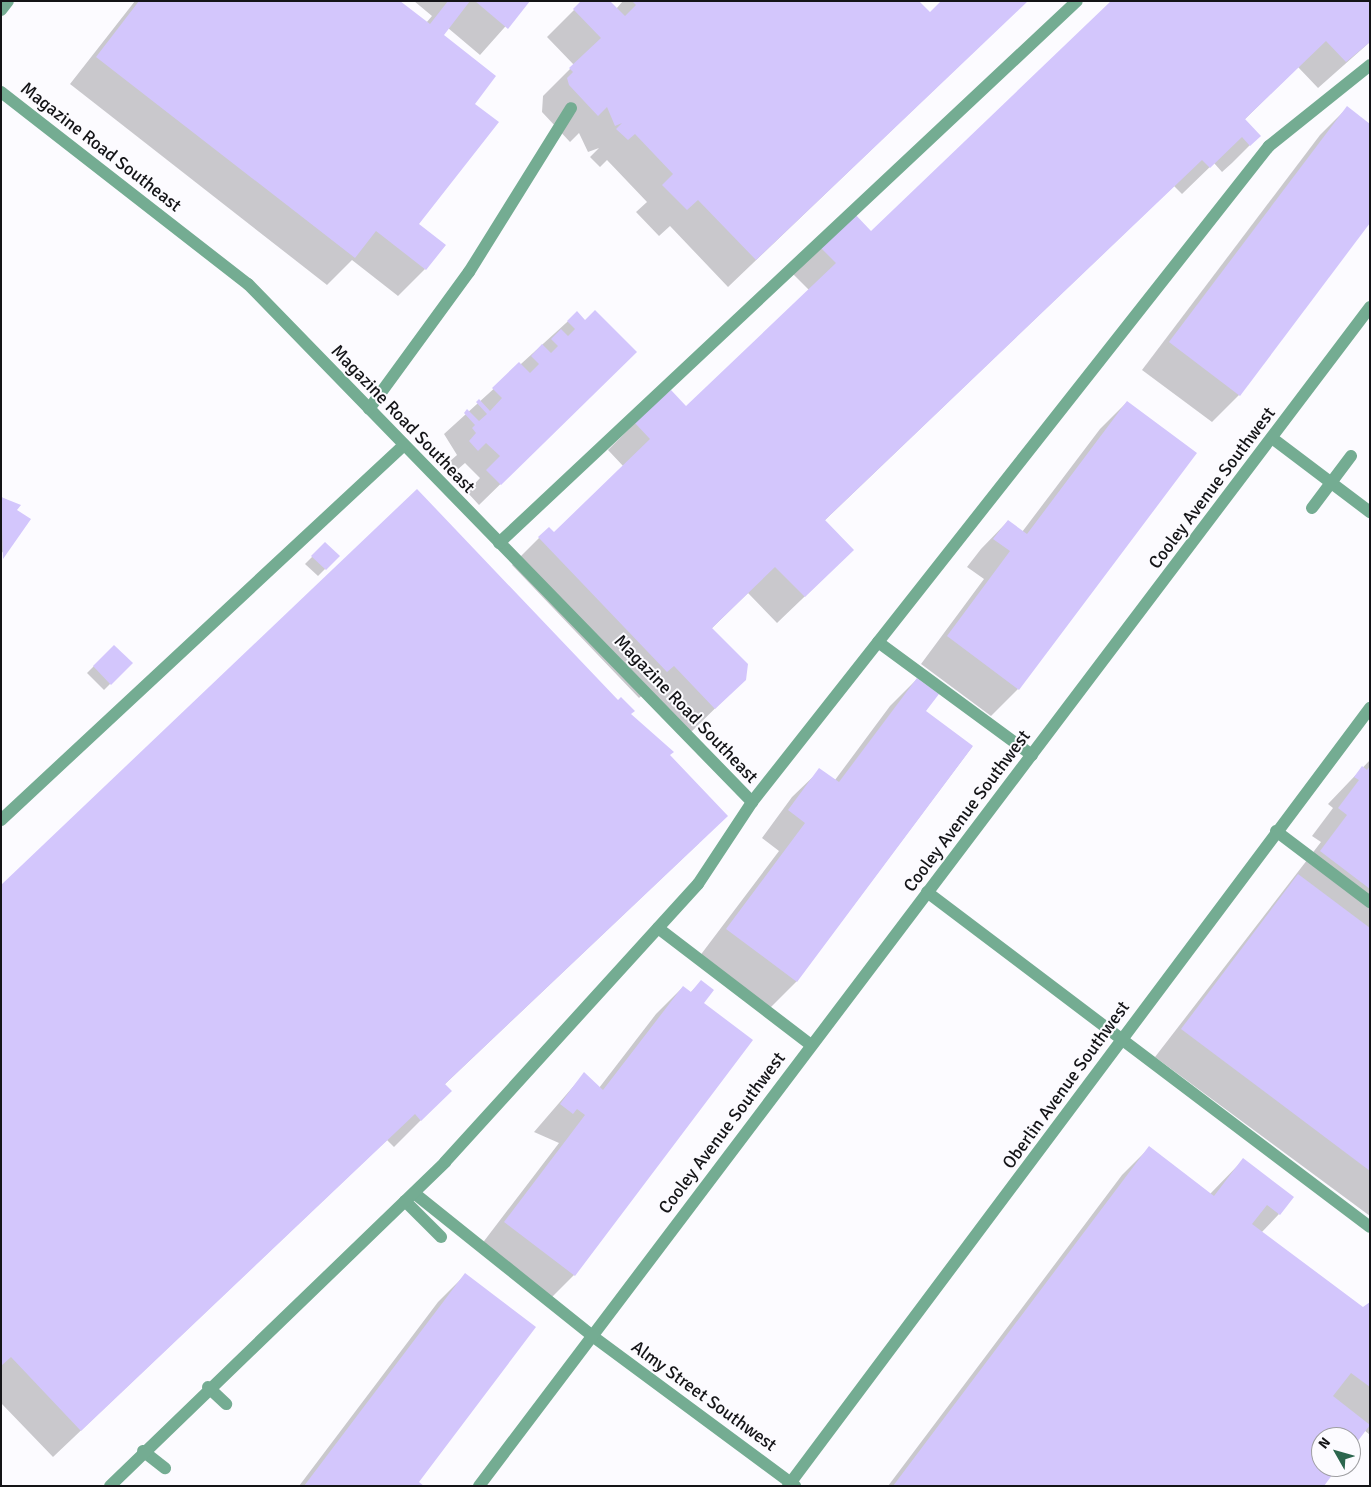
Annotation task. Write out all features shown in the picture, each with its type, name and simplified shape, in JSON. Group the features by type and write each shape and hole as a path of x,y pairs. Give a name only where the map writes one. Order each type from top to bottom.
{"lane":[{"path":"1,10 8,1"},
{"path":"499,543 1077,1"},
{"path":"110,1486 208,1387 409,1197 698,884 752,802 1269,146 1370,65"},
{"name":"Magazine Road Southeast","path":"2,96 248,284 752,802"},
{"path":"369,409 469,272 571,108"},
{"name":"Cooley Avenue Southwest","path":"479,1486 591,1335 1370,307"},
{"path":"1272,438 1370,512"},
{"path":"1,820 404,445"},
{"path":"1312,508 1352,456"},
{"path":"878,642 1032,755"},
{"name":"Oberlin Avenue Southwest","path":"791,1485 1276,831 1370,708"},
{"path":"1276,831 1370,902"},
{"path":"928,892 1370,1226"},
{"path":"658,928 811,1045"},
{"path":"409,1197 440,1237"},
{"name":"Almy Street Southwest","path":"409,1197 791,1485"},
{"path":"208,1387 226,1404"},
{"path":"143,1451 165,1468"}],"building":[{"path":"139,1 400,1 430,24 448,1 470,1 444,35 496,76 475,104 499,122 419,224 446,245 426,270 376,231 355,258 96,57"},
{"path":"475,1 530,1 508,29"},
{"path":"581,1 610,1 625,16 636,5 632,1 919,1 930,12 941,1 1028,1 756,260 698,200 687,210 662,185 673,174 635,134 628,140 616,129 622,123 615,126 607,107 598,116 569,85 567,78 573,72 569,68 601,38 573,9"},
{"path":"1111,1 1370,1 1370,42 1346,62 1326,41 1245,119 1261,136 1250,146 1242,137 1210,168 1202,160 825,520 854,550 805,597 775,567 712,628 748,664 746,680 715,709 674,666 667,672 538,537 549,527 554,532 650,439 634,422 671,390 686,406 836,263 818,245 853,212 871,231"},
{"path":"1347,106 1370,124 1370,223 1240,396 1169,342"},
{"path":"595,310 637,352 501,485 486,470 500,456 486,443 478,451 469,441 476,433 472,428 475,425 464,413 467,409 479,421 487,414 476,402 479,399 490,411 502,398 492,388 519,362 530,373 539,364 531,356 542,344 551,353 558,346 551,339 561,329 568,336 575,329 567,321 577,311 585,320"},
{"path":"1127,401 1197,453 1019,690 947,636 1010,551 993,539 1008,520 1027,534"},
{"path":"417,489 618,700 621,697 635,711 631,714 674,752 670,755 728,816 445,1084 452,1091 421,1121 415,1114 81,1431 11,1357 1,1366 1,885"},
{"path":"1,497 21,505 17,510 31,519 3,559"},
{"path":"325,542 340,556 326,570 311,556"},
{"path":"114,645 133,663 111,685 93,666"},
{"path":"917,678 939,694 926,711 973,746 797,982 726,929 805,823 788,810 819,768 839,782"},
{"path":"1362,766 1367,770 1370,766 1370,889 1320,851 1347,815 1338,808 1359,780 1354,777"},
{"path":"1298,874 1370,928 1370,1171 1181,1029"},
{"path":"701,980 714,990 704,1003 753,1040 575,1276 504,1222 585,1115 577,1109 573,1114 560,1104 584,1072 603,1090 683,986 691,992"},
{"path":"1149,1146 1214,1196 1243,1158 1294,1197 1280,1215 1267,1205 1252,1224 1363,1307 1370,1302 1370,1387 1351,1373 1333,1396 1370,1425 1361,1437 1361,1427 1311,1427 1311,1477 1331,1477 1324,1486 893,1486"},
{"path":"465,1273 536,1327 419,1482 424,1486 304,1486"}]}
